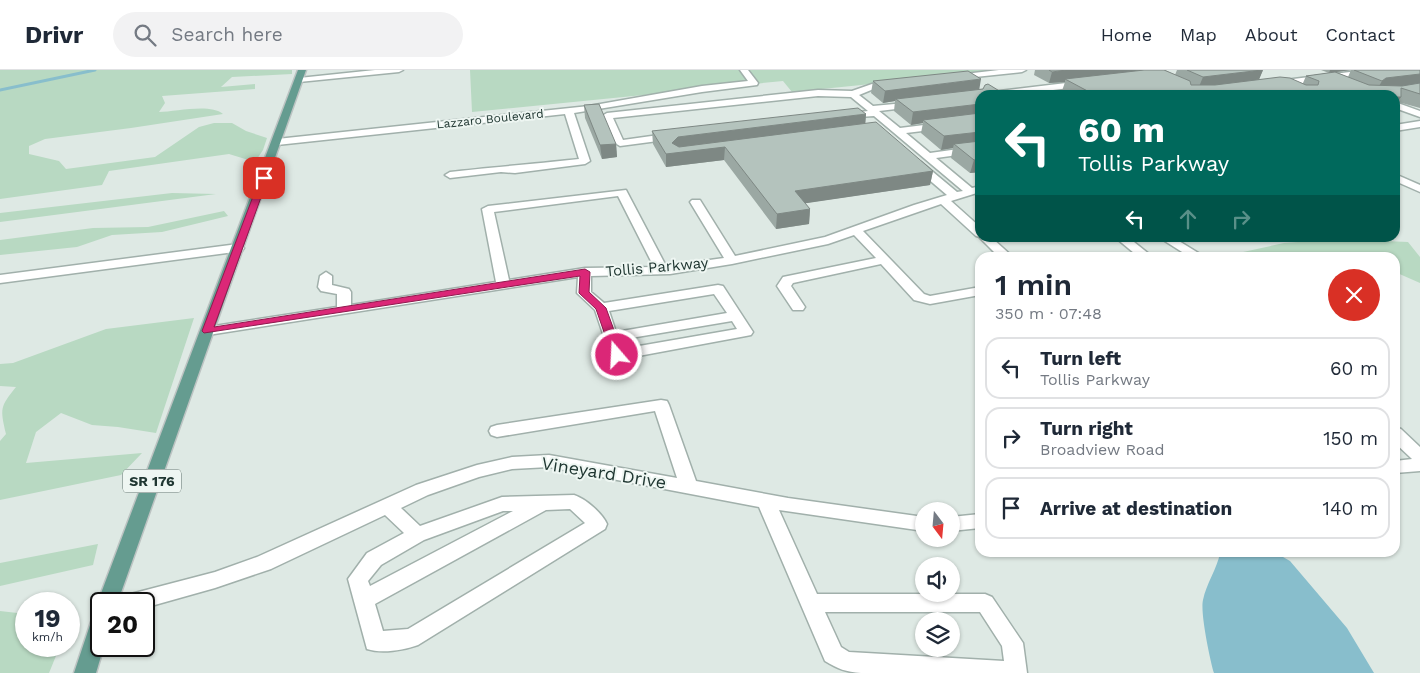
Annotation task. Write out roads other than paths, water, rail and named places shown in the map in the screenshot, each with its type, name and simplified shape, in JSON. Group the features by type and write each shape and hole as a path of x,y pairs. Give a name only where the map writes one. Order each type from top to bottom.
{"main road":[{"name":"SR 176","path":"111,592 302,70"},
{"path":"85,673 90,657"}],"street":[{"path":"298,80 399,70"},
{"path":"450,175 585,162 570,114 702,89 754,82 744,70"},
{"path":"947,78 1022,70"},
{"path":"1296,90 1275,82 1385,70"},
{"path":"1325,78 1343,85"},
{"path":"678,136 620,142 607,116 818,93 853,94 875,86 900,83"},
{"path":"1035,90 1091,83"},
{"path":"853,94 928,156 975,189"},
{"path":"840,117 921,103"},
{"path":"1400,107 1420,114"},
{"name":"Lazzaro Boulevard","path":"277,142 429,126 430,131 437,132 570,114"},
{"path":"898,131 975,122"},
{"path":"1400,128 1420,124"},
{"path":"1400,129 1420,135"},
{"path":"928,156 975,150"},
{"path":"910,158 956,197"},
{"path":"1400,179 1420,189"},
{"name":"Tollis Parkway","path":"208,331 585,272 662,270 732,260 828,240 918,207 975,190"},
{"path":"503,284 488,209 622,192 662,270"},
{"path":"943,200 975,229"},
{"path":"696,202 732,260"},
{"path":"856,230 919,297 930,300 975,292"},
{"path":"990,242 1001,252"},
{"path":"1127,242 1140,252"},
{"path":"1173,242 1190,252"},
{"path":"0,279 238,248"},
{"path":"798,307 784,286 788,280 884,260"},
{"path":"585,272 584,293 601,308 617,355 746,332 718,289 708,264"},
{"path":"326,276 326,288 344,292 344,309"},
{"path":"601,308 718,289"},
{"path":"611,337 735,316"},
{"path":"497,431 661,406 689,487"},
{"path":"1400,438 1420,457"},
{"name":"Vineyard Drive","path":"155,596 215,580 264,563 422,490 476,471 512,463 549,461 766,501 915,523"},
{"path":"1400,467 1420,466"},
{"path":"766,501 833,654 846,662 1016,672 1012,643 985,603 811,603"},
{"path":"574,502 598,524 411,638 375,642 358,579 374,559 416,535 502,504 574,502"},
{"path":"363,600 543,503"},
{"path":"388,506 416,535"},
{"path":"960,523 975,522"}],"water":[{"path":"1219,557 1283,557 1290,561 1347,628 1374,673 1214,673 1202,606 1204,594"}],"waterway":[{"path":"0,90 95,70"}]}
